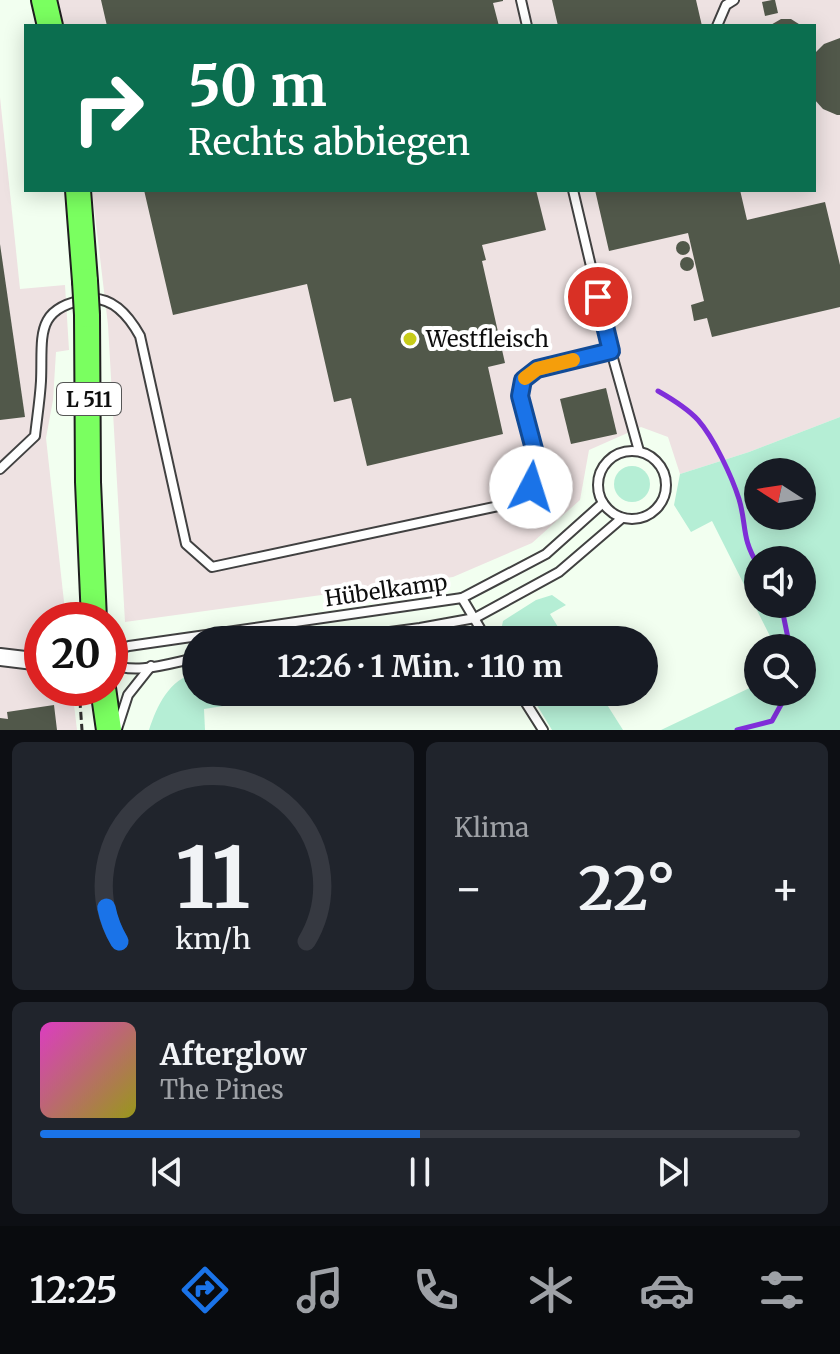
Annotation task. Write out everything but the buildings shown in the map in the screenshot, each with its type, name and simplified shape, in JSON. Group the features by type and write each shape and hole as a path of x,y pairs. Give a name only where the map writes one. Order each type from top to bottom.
{"main road":[{"path":"44,0 50,24"},
{"name":"L 511","path":"78,192 87,315 88,482 93,602"},
{"path":"106,706 109,730"}],"street":[{"path":"0,657 24,660"}],"lane":[{"path":"521,0 527,24"},
{"path":"718,24 726,5 734,0"},
{"path":"573,192 611,351 639,451 619,453 604,465 598,484 603,503 622,518"},
{"path":"0,469 35,436 41,382 42,329 54,312 70,302 95,298 111,304 128,314 140,336 186,544 212,567 522,501 540,472 520,396 523,380 537,369 611,351"},
{"name":"Hübelkamp","path":"431,626 475,618 559,572 622,518 646,517 656,510 666,494 666,475 656,459 639,451"},
{"name":"Hübelkamp","path":"128,646 462,598 546,554 603,503"},
{"path":"546,554 559,572"},
{"path":"462,598 479,626"},
{"path":"128,669 182,660"},
{"path":"117,730 128,695 151,666"},
{"path":"528,706 543,730"}],"path":[{"path":"80,706 82,730"}],"shaded area":[{"path":"58,0 840,0 840,417 749,452 680,474 668,437 641,427 589,450 580,500 532,543 453,577 128,622 128,602 124,602 108,325 92,192 816,192 816,24 64,24"},
{"path":"0,97 20,289 65,285 69,350 56,352 53,400 46,438 64,602 24,602 24,706 74,706 77,730 0,730"}],"green space":[{"path":"840,417 840,730 661,730 744,691 744,706 816,706 816,634 769,634 761,618 816,618 816,546 744,546 744,584 712,521 691,532 674,505 680,474 749,452"},
{"path":"632,466 645,471 650,484 645,497 632,502 619,497 614,484 619,471"},
{"path":"552,595 566,605 550,614 557,626 502,626 503,621 536,600"},
{"path":"182,679 182,706 224,706 204,709 205,730 149,730 160,703"},
{"path":"537,706 608,706 623,730 552,730"}],"waterway":[{"path":"658,391 694,416 716,447 736,490 749,546"},
{"path":"784,618 787,634"},
{"path":"737,730 772,721 780,706"}],"slow traffic":[{"path":"525,378 537,369 573,360"}],"place":[{"name":"Westfleisch","path":"410,339"}],"route":[{"path":"531,487 540,472 520,396 523,380 537,369 611,351 598,297"}]}
